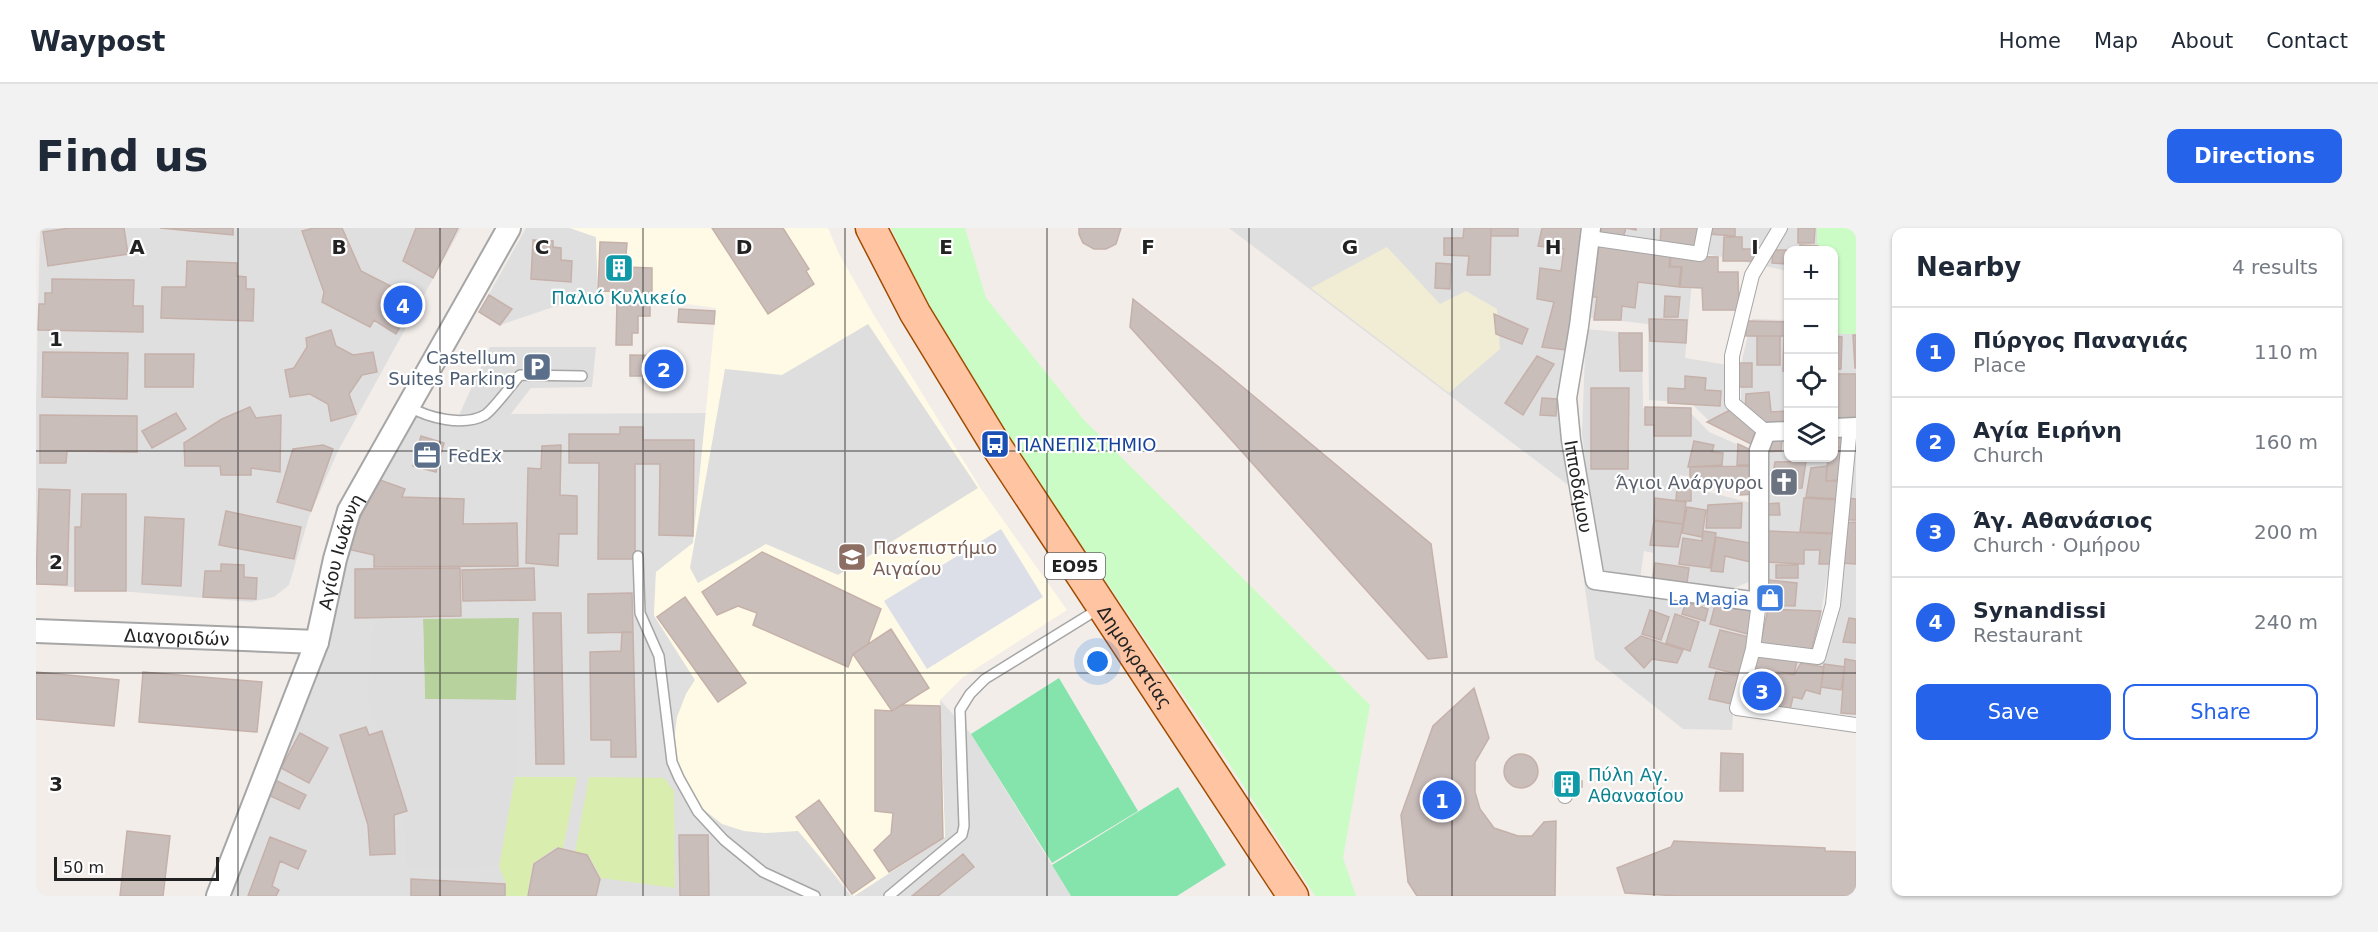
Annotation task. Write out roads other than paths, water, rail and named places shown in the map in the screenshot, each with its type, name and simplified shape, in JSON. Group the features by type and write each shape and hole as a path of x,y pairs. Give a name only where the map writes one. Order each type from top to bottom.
{"main road":[{"name":"Δημοκρατίας","path":"871,228 921,323 995,444 1293,896"}],"street":[{"name":"Αγίου Ιωάννη","path":"218,896 317,642 335,559 349,511 509,228"},
{"path":"1591,233 1700,254 1705,228"},
{"path":"1780,228 1752,275 1731,356 1731,404 1766,432 1784,431"},
{"name":"Ιπποδάμου","path":"1591,233 1567,398 1570,440 1595,580 1759,602"},
{"path":"1753,650 1818,657 1833,605 1846,428"},
{"path":"1766,432 1759,450 1759,602 1753,650 1737,708 1856,725"},
{"name":"Διαγοριδών","path":"36,631 317,642"}],"lane":[{"path":"408,406 419,413 437,419 461,420 486,414 520,375 582,376"},
{"path":"638,556 640,613 659,656 672,762 698,812 724,840 764,872 815,896"},
{"path":"889,896 962,835 964,826 960,710 970,694 985,679 1102,607"}],"place":[{"name":"Παλιό Κυλικείο","path":"619,268"},
{"name":"Synandissi","path":"403,305"},
{"name":"Castellum Suites Parking","path":"537,367"},
{"name":"Αγία Ειρήνη","path":"664,369"},
{"name":"ΠΑΝΕΠΙΣΤΗΜΙΟ","path":"995,444"},
{"name":"FedEx","path":"427,455"},
{"name":"Άγιοι Ανάργυροι","path":"1784,482"},
{"name":"Πανεπιστήμιο Αιγαίου","path":"852,557"},
{"name":"La Magia","path":"1770,598"},
{"name":"Άγ. Αθανάσιος","path":"1762,691"},
{"name":"Πύλη Αγ. Αθανασίου","path":"1567,784"},
{"name":"Πύργος Παναγιάς","path":"1442,800"}]}
